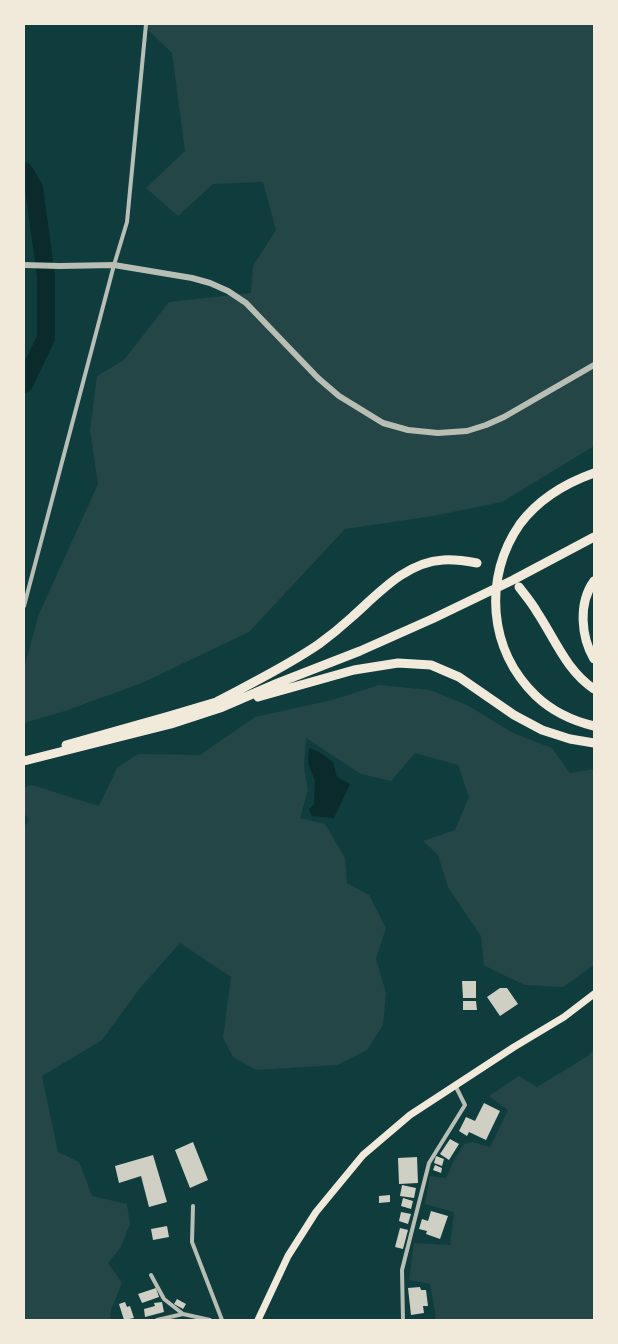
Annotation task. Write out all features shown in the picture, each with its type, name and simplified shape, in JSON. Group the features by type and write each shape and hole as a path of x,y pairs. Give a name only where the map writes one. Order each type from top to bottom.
{"highway":[{"path":"594,473 567,485 549,496 521,523 504,554 498,573 495,594 495,612 498,632 504,650 524,683 536,696 555,710 582,723 594,726"},
{"path":"24,755 58,750 171,724 219,704 360,651 504,584 594,537"},
{"path":"219,704 299,658 337,630 392,582 412,570 427,563 442,560 461,560 477,563"},
{"path":"594,581 585,601 583,619 584,634 589,650 594,659"},
{"path":"519,587 537,612 563,657 575,673 594,690"},
{"path":"219,704 354,670 398,663 431,666 459,677 514,715 542,730 570,739 594,743"},
{"path":"24,761 58,750"}],"main road":[{"path":"258,1320 288,1256 316,1212 363,1156 410,1115 514,1047 564,1017 594,994"}],"street":[{"path":"24,606 114,265 127,222 146,24"},
{"path":"26,265 114,265 192,278 210,283 228,291 246,304 318,378 339,396 382,423 408,430 438,433 467,431 486,425 504,417 594,365"},
{"path":"403,1320 402,1270 429,1163 465,1105 455,1085"},
{"path":"194,1206 192,1242 222,1320"},
{"path":"151,1275 164,1299 183,1314"},
{"path":"157,1320 183,1314 210,1320"}],"shaded area":[{"path":"146,24 594,24 594,446 502,502 433,516 345,529 249,632 142,683 65,711 24,723 24,668 39,614 98,484 90,430 97,376 124,360 169,302 251,293 253,266 276,230 263,182 213,184 178,216 146,188 185,151 172,53 145,27"},
{"path":"379,685 430,690 467,705 513,733 552,748 570,773 594,769 594,965 563,987 525,985 484,965 481,936 448,887 438,855 423,841 455,830 469,797 458,765 415,753 391,781 361,774 306,738 304,767 308,790 300,818 325,824 345,858 347,883 369,895 386,928 376,959 386,993 383,1025 367,1050 337,1065 256,1070 233,1057 223,1038 231,977 180,943 140,988 102,1040 42,1076 58,1152 79,1162 92,1196 127,1204 130,1224 121,1247 108,1263 122,1283 111,1310 110,1320 24,1320 24,827 29,820 24,813 24,787 32,785 99,806 117,768 138,754 200,755 255,717 332,700"},
{"path":"309,748 319,752 333,762 337,777 350,784 334,818 312,816 309,809 314,804 315,781 308,763"},
{"path":"594,1050 594,1320 434,1320 436,1317 430,1284 409,1280 414,1243 450,1245 454,1212 425,1204 430,1176 446,1178 454,1160 464,1144 472,1142 490,1147 508,1110 489,1096 519,1076 537,1087 588,1056"}],"building":[{"path":"462,981 476,981 476,998 463,998"},
{"path":"500,988 507,988 518,1004 500,1016 487,997"},
{"path":"463,1001 476,1001 477,1010 463,1010"},
{"path":"484,1103 500,1111 486,1140 469,1132 467,1136 459,1131 466,1117 475,1121"},
{"path":"450,1139 459,1144 449,1160 440,1154"},
{"path":"193,1142 208,1180 190,1188 175,1150"},
{"path":"153,1155 167,1202 149,1207 141,1176 119,1183 115,1166"},
{"path":"436,1156 444,1159 442,1166 434,1163"},
{"path":"417,1157 418,1183 399,1184 398,1158"},
{"path":"435,1165 442,1168 441,1173 433,1170"},
{"path":"402,1185 416,1188 414,1198 400,1196"},
{"path":"390,1195 390,1202 379,1203 379,1196"},
{"path":"403,1198 413,1201 411,1209 401,1206"},
{"path":"431,1211 448,1216 440,1239 426,1234 427,1231 419,1229 422,1219 428,1221"},
{"path":"401,1212 411,1214 408,1224 399,1221"},
{"path":"167,1226 169,1237 153,1240 151,1229"},
{"path":"400,1228 408,1230 403,1249 395,1247"},
{"path":"420,1287 421,1290 426,1290 428,1306 423,1306 424,1313 411,1315 408,1288"},
{"path":"156,1288 159,1297 142,1303 138,1294"},
{"path":"177,1299 186,1304 183,1309 174,1304"},
{"path":"125,1302 127,1307 130,1306 134,1318 124,1320 119,1304"},
{"path":"162,1302 164,1312 145,1317 144,1309 155,1306 154,1303"}],"waterway":[{"path":"24,171 34,188 46,276 46,338 24,384"}]}
